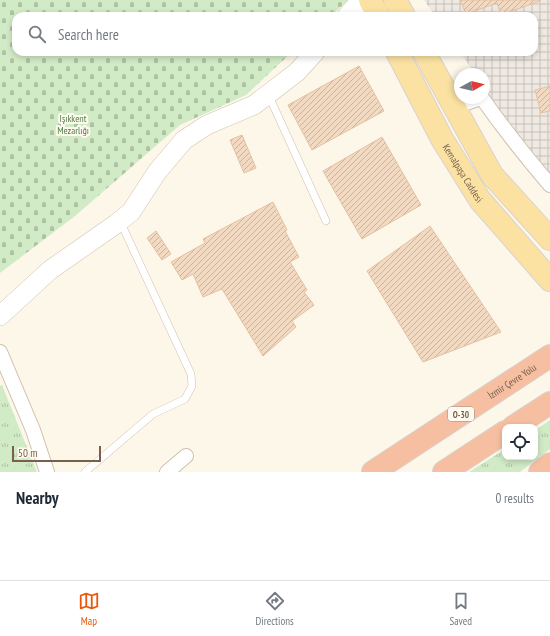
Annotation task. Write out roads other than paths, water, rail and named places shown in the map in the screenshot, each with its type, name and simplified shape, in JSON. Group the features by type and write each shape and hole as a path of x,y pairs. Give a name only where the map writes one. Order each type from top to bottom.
{"highway":[{"name":"İzmir Çevre Yolu","path":"373,472 550,356"},
{"path":"518,424 550,403"},
{"path":"444,472 502,434"},
{"path":"540,472 550,464"}],"main road":[{"path":"350,12 361,0"},
{"path":"370,0 376,12"},
{"path":"395,0 402,12"},
{"path":"0,316 50,270 131,212 157,172 184,140 207,124 254,105 297,72 311,56"},
{"name":"Kemalpaşa Caddesi","path":"399,56 442,139 480,200 550,280"},
{"path":"426,56 492,175 550,239"}],"street":[{"path":"455,107 464,104"},
{"path":"486,104 499,123 550,185"},
{"path":"0,352 33,430 47,472"},
{"path":"167,472 186,456"}],"lane":[{"path":"268,94 326,221"},
{"path":"85,472 153,414 185,399 192,386 190,374 120,221"}],"park label":[{"name":"Işıkkent Mezarlığı","path":"73,124"}]}
